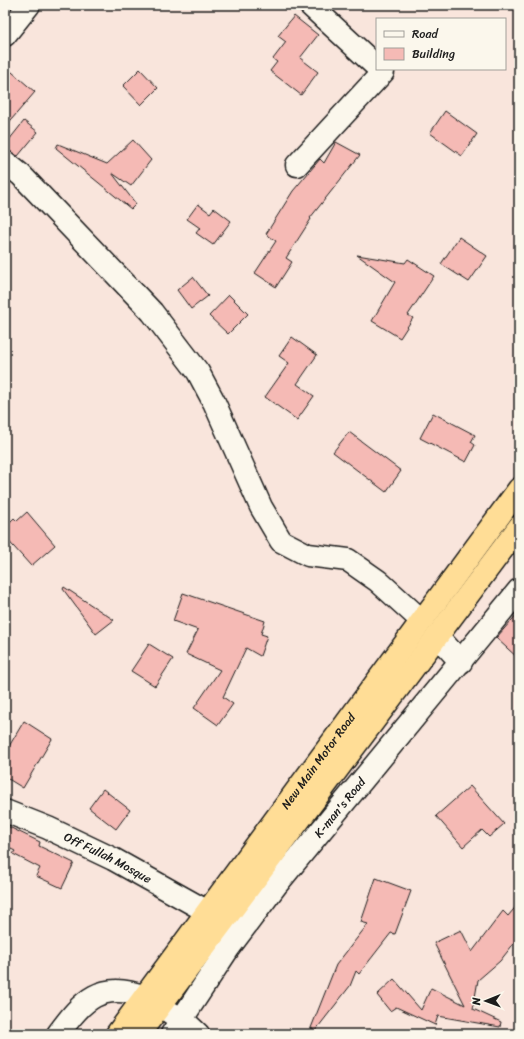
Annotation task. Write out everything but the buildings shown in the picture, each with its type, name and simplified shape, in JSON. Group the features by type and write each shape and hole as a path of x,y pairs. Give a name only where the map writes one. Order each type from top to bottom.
{"highway":[{"name":"New Main Motor Road","path":"139,1034 152,1002 208,912 421,620 519,489"},
{"name":"New Main Motor Road","path":"117,1034 152,1002 307,811 519,527"}],"street":[{"path":"5,35 29,5"},
{"path":"310,5 376,65"},
{"path":"297,165 383,72 381,70"},
{"path":"5,162 22,175 152,312 198,372 214,402 261,506 281,541 308,555 348,560 378,581 421,620"},
{"name":"K-man's Road","path":"184,1029 228,949 277,884 324,825 461,662 519,590"},
{"path":"438,637 461,662"},
{"name":"Off Fullah Mosque","path":"5,811 48,828 113,859 208,912"},
{"path":"307,811 324,825"},
{"path":"58,1034 90,998 110,990 128,990 152,1002 184,1029"}]}
